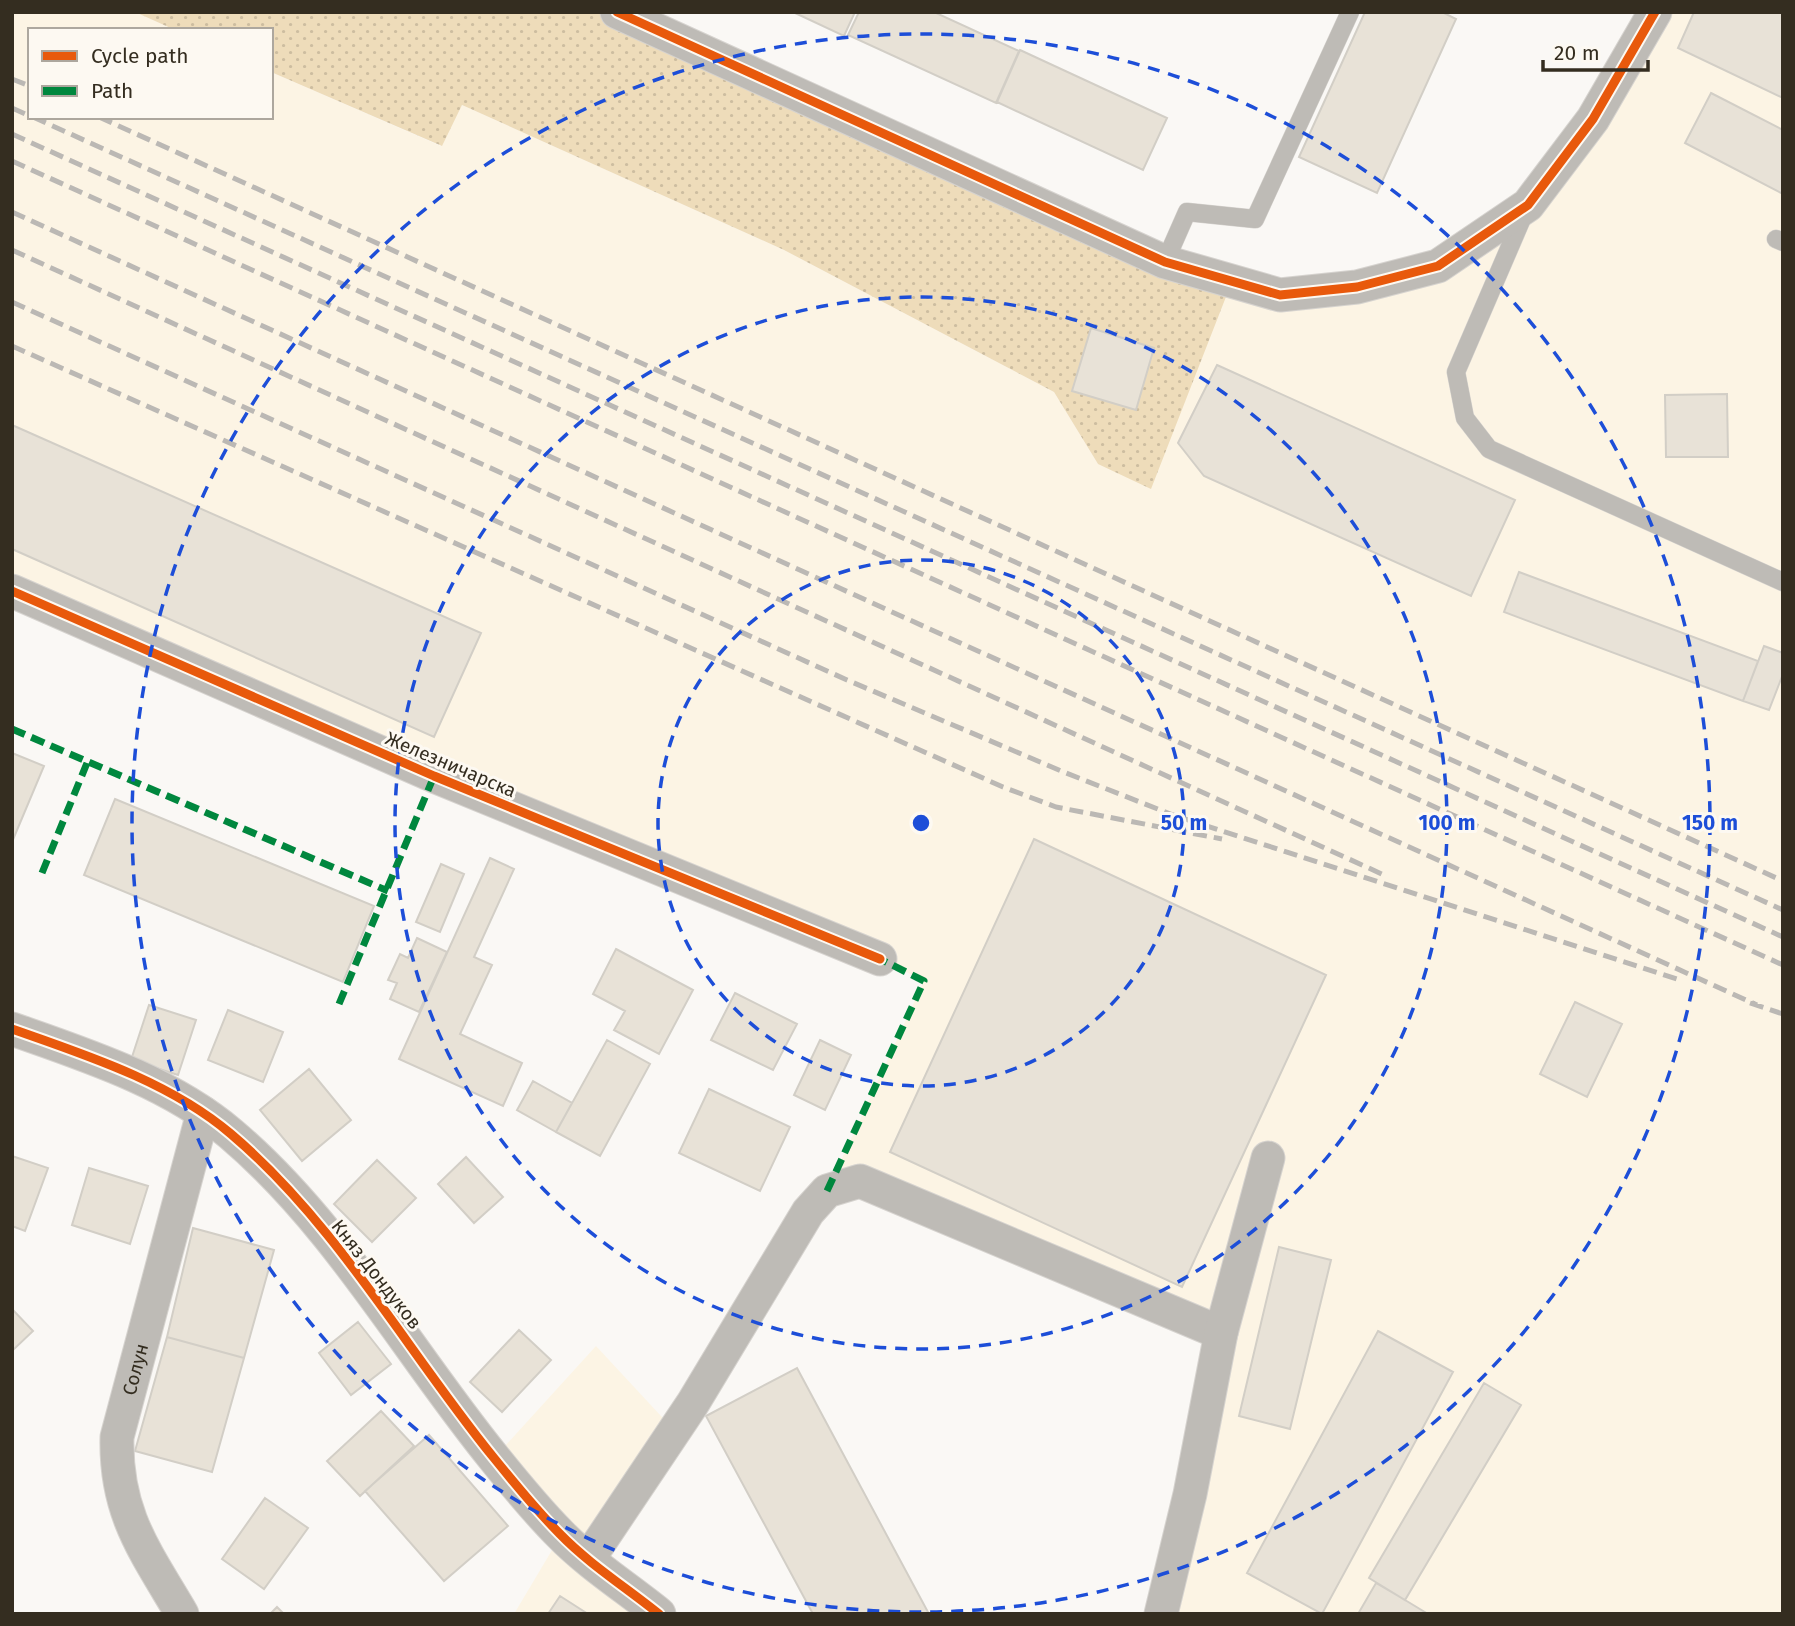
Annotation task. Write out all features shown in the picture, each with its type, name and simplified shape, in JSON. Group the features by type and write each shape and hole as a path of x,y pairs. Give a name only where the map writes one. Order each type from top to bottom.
{"street":[{"path":"617,12 1165,262 1280,295 1357,288 1438,266 1528,205 1593,119 1655,12"},
{"name":"Железничарска","path":"12,591 433,776 880,959"},
{"name":"Княз Дондуков","path":"12,1029 130,1076 203,1114 230,1133 295,1199 366,1286 494,1458 561,1535 659,1614"},
{"name":"Солун","path":"182,1614 139,1541 122,1504 116,1473 117,1437 203,1114"},
{"path":"1161,1614 1190,1494 1221,1333 1268,1158"},
{"path":"589,1558 693,1402 808,1212 827,1191 860,1181 1221,1333"}],"lane":[{"path":"1165,262 1187,212 1255,219 1350,12"},
{"path":"1528,205 1456,372 1465,418 1489,450 1783,582"}],"shaded area":[{"path":"12,12 135,12 171,28 28,28 28,119 273,119 273,73 441,146 462,105 784,250 1054,392 1098,464 1231,284 1357,287 1528,205 1655,12 1783,12 1783,1614 1161,1614 1221,1333 861,1181 827,1191 924,981 880,959 12,591"},
{"path":"135,12 617,12 1231,284 1151,489 1098,464 1054,392 784,250 462,105 442,146 273,73 273,28 171,28"},
{"path":"596,1346 674,1430 589,1558 659,1614 514,1614 561,1535 494,1458"}],"building":[{"path":"793,12 855,12 844,36"},
{"path":"859,12 934,12 1019,51 996,103 848,35"},
{"path":"1365,12 1442,12 1456,19 1377,193 1299,157"},
{"path":"1694,12 1783,12 1783,98 1678,48"},
{"path":"1020,50 1167,118 1143,170 997,102"},
{"path":"1711,93 1783,130 1783,194 1685,143"},
{"path":"1091,328 1154,348 1136,410 1072,391"},
{"path":"1217,365 1515,500 1471,596 1204,476 1178,443"},
{"path":"1727,394 1728,457 1666,457 1665,395"},
{"path":"12,425 481,633 434,737 12,549"},
{"path":"1519,572 1758,661 1743,701 1504,612"},
{"path":"1764,646 1783,653 1783,674 1769,710 1743,701"},
{"path":"12,753 44,766 12,842"},
{"path":"115,799 374,906 343,982 84,875"},
{"path":"1034,839 1326,975 1182,1287 890,1152"},
{"path":"490,858 514,869 474,957 492,965 460,1034 522,1063 503,1106 399,1059"},
{"path":"441,864 464,874 440,932 416,922"},
{"path":"417,938 447,952 419,1012 390,999 397,983 388,980 400,954 408,958"},
{"path":"616,949 693,990 659,1054 614,1030 625,1011 593,994"},
{"path":"735,993 797,1024 773,1070 711,1040"},
{"path":"1575,1002 1622,1024 1587,1097 1540,1074"},
{"path":"149,1005 196,1020 178,1075 131,1060"},
{"path":"228,1010 283,1032 263,1082 208,1060"},
{"path":"607,1040 650,1064 600,1156 556,1132"},
{"path":"820,1040 851,1055 825,1110 794,1095"},
{"path":"309,1069 351,1120 302,1161 260,1110"},
{"path":"533,1081 572,1103 556,1132 517,1110"},
{"path":"709,1089 790,1127 760,1191 679,1153"},
{"path":"12,1156 48,1168 25,1231 12,1226"},
{"path":"466,1157 503,1197 474,1223 438,1184"},
{"path":"377,1160 416,1198 372,1242 334,1204"},
{"path":"89,1168 148,1186 130,1244 72,1225"},
{"path":"193,1228 274,1250 244,1358 167,1337"},
{"path":"1279,1247 1331,1260 1290,1429 1239,1416"},
{"path":"12,1309 33,1331 12,1351"},
{"path":"358,1322 391,1364 351,1395 319,1353"},
{"path":"519,1330 551,1360 502,1412 470,1382"},
{"path":"1378,1331 1453,1372 1322,1614 1247,1573"},
{"path":"167,1337 244,1358 212,1472 135,1451"},
{"path":"797,1368 929,1614 813,1614 706,1416"},
{"path":"1484,1383 1521,1405 1405,1600 1369,1578"},
{"path":"381,1411 414,1446 360,1496 327,1461"},
{"path":"429,1435 508,1526 444,1581 365,1491"},
{"path":"265,1498 308,1528 264,1589 222,1559"},
{"path":"1376,1583 1405,1600 1428,1614 1358,1614"},
{"path":"560,1596 588,1614 548,1614"},
{"path":"277,1607 284,1614 270,1614"}],"railway":[{"path":"12,79 28,85"},
{"path":"12,108 28,115"},
{"path":"37,119 1783,910"},
{"path":"103,119 1783,881"},
{"path":"12,134 1783,937"},
{"path":"12,161 1783,965"},
{"path":"12,212 1757,1005"},
{"path":"12,250 1384,875"},
{"path":"12,302 847,680 1066,773 1173,815 1680,980"},
{"path":"12,346 1003,787 1056,807 1222,839"},
{"path":"1750,1003 1783,1014"}],"marked path":[{"path":"12,729 388,891"},
{"path":"42,873 87,763"},
{"path":"339,1004 434,776"},
{"path":"827,1191 924,981 880,959"}],"cycle path":[{"path":"617,12 1165,262 1280,295 1357,287 1438,266 1528,205 1593,119 1655,12"},
{"path":"12,591 434,776 880,959"},
{"path":"12,1029 98,1060 154,1085 181,1099 231,1134 269,1169 338,1248 462,1417 535,1507 583,1556 659,1614"}]}
